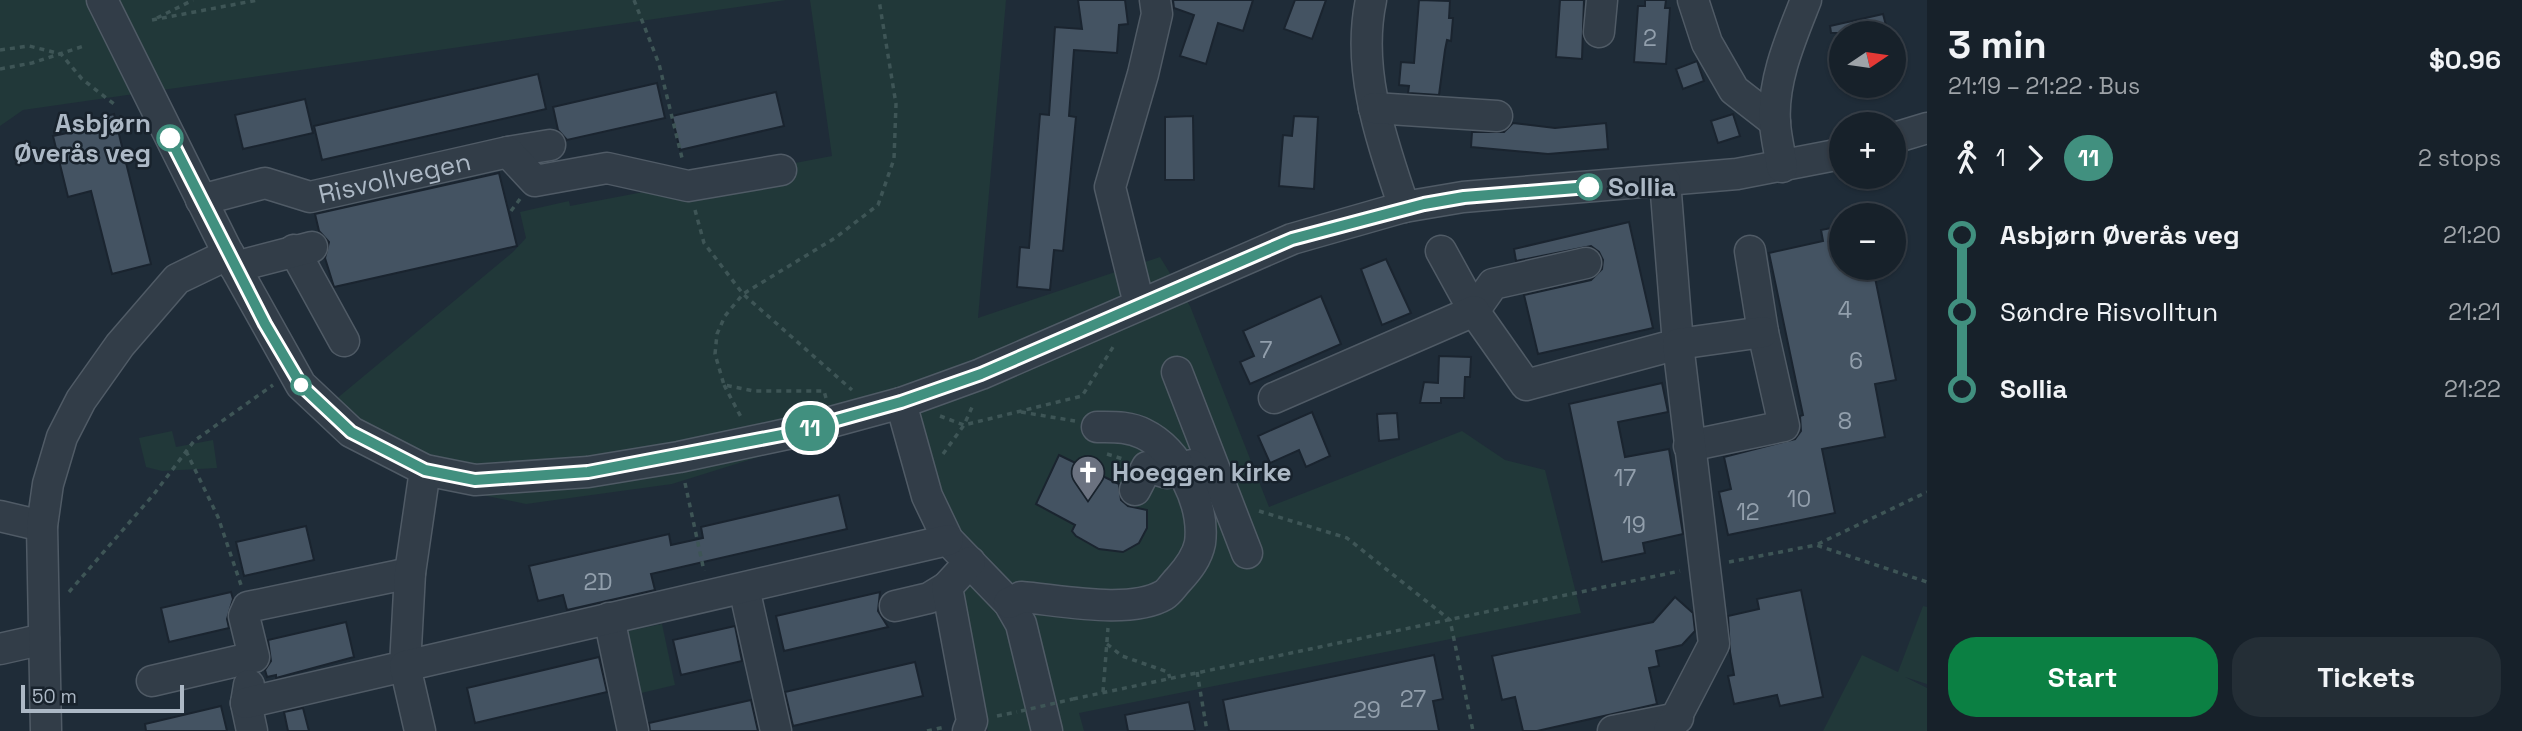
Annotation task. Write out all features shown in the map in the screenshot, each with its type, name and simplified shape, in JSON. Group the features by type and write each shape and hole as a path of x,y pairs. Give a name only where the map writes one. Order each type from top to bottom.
{"street":[{"path":"102,0 232,260 301,385 351,432 425,470 475,480 588,472 752,442 833,422 981,374 1292,239 1404,208 1464,197 1665,181 1782,167 1829,157"},
{"path":"1139,304 1110,187 1143,74 1157,14 1155,0"},
{"path":"1371,0 1367,57 1374,108 1404,208"},
{"path":"1598,32 1602,0"},
{"path":"1693,0 1707,43 1734,90 1775,122"},
{"path":"1782,167 1775,122 1777,90 1788,47 1805,0"},
{"path":"1374,108 1497,116"},
{"path":"1906,134 1927,128"},
{"name":"Risvollvegen","path":"201,200 265,183 310,197 550,145"},
{"name":"Risvollvegen","path":"508,152 535,181 607,168 688,186 781,170"},
{"path":"1613,731 1673,724 1714,644 1678,344 1665,181"},
{"path":"46,731 42,526 48,484 62,437 80,400 120,345 177,279 232,260 305,248 344,341"},
{"path":"1441,251 1474,311 1526,385 1678,344 1763,332"},
{"path":"1689,446 1784,426 1763,332 1750,251"},
{"path":"1274,398 1474,311 1493,284 1586,262"},
{"path":"1177,372 1247,553"},
{"path":"901,402 927,496 948,540 1009,603 1028,647 1047,731"},
{"path":"1009,603 1021,597 1129,605 1164,595 1192,564 1199,545 1200,530 1193,496 1180,470 1163,446 1143,433 1120,426 1097,427"},
{"path":"1135,491 1147,467 1167,473 1211,458"},
{"path":"420,731 405,666 410,573 425,470"},
{"path":"1200,530 1232,513"},
{"path":"0,516 42,526"},
{"path":"410,573 248,607 244,616 254,657 249,717 405,666 948,540"},
{"path":"895,606 929,598 947,587 970,562"},
{"path":"947,587 972,721 968,731"},
{"path":"744,588 776,731"},
{"path":"609,618 634,731"},
{"path":"0,649 44,626"},
{"path":"152,681 254,657"}],"path":[{"path":"193,0 152,20 258,0"},
{"path":"634,0 659,64 704,243 743,294 859,396 866,412"},
{"path":"752,442 747,424 734,409 724,385 715,354 717,334 725,316 743,294 835,237 878,205 894,159 896,104 879,0"},
{"path":"0,50 29,46 61,54 82,79 114,104"},
{"path":"0,69 84,46"},
{"path":"939,416 964,425 1082,396 1118,339"},
{"path":"939,463 946,446 964,425 970,409 982,394 981,374"},
{"path":"44,626 62,601 154,494 194,441 276,383"},
{"path":"724,385 754,391 824,391 833,422"},
{"path":"1019,412 1062,418 1097,427"},
{"path":"186,451 218,517 248,607"},
{"path":"685,483 710,596"},
{"path":"1021,711 1704,566 1816,545 1927,492"},
{"path":"1232,513 1245,507 1347,538 1450,620 1473,731"},
{"path":"1816,545 1927,582"},
{"path":"1103,692 1110,605"},
{"path":"1107,644 1122,656 1168,672 1170,678"},
{"path":"1198,672 1207,731"}],"green space":[{"path":"0,0 786,0 23,110 0,126"},
{"path":"810,0 1006,0 978,318 1160,257 1190,306 1269,507 1462,431 1505,460 1545,470 1581,613 1079,713 1084,731 988,731 944,537 900,413 672,484 526,504 424,483 329,405 513,252 526,238 520,212 569,201 570,206 832,156"},
{"path":"172,431 176,447 213,440 217,468 162,471 146,467 139,438"},
{"path":"1923,606 1927,607 1927,684 1905,677 1927,688 1927,731 1823,731 1862,655 1898,672"},
{"path":"662,624 675,685 637,694 623,632"}],"building":[{"path":"1078,0 1125,0 1128,24 1119,25 1117,53 1074,50 1069,116 1076,117 1063,251 1054,250 1050,290 1017,287 1020,247 1029,248 1040,114 1049,115 1055,27 1082,29"},
{"path":"1173,0 1253,0 1243,31 1218,23 1206,64 1180,56 1194,15 1174,8"},
{"path":"1295,0 1326,0 1312,39 1284,29"},
{"path":"1419,0 1450,1 1449,18 1453,18 1451,41 1447,40 1439,95 1408,93 1409,86 1399,85 1401,62 1414,63"},
{"path":"1560,0 1584,0 1582,59 1556,57"},
{"path":"1645,0 1666,0 1665,8 1670,8 1666,64 1634,62 1638,6 1645,6"},
{"path":"1883,14 1885,21 1852,21"},
{"path":"1697,61 1704,81 1683,89 1676,69"},
{"path":"538,74 546,109 322,160 314,126"},
{"path":"657,83 665,118 567,140 558,130 553,107"},
{"path":"776,92 784,126 680,150 672,116"},
{"path":"305,99 313,133 243,149 235,115"},
{"path":"114,114 151,264 112,274 91,191 68,197 53,136 77,131 76,124"},
{"path":"1733,114 1740,136 1718,143 1711,121"},
{"path":"1193,116 1194,180 1165,180 1165,117"},
{"path":"1294,116 1318,117 1314,189 1279,186 1283,135 1292,136"},
{"path":"1513,123 1555,128 1606,123 1608,149 1548,154 1471,147 1472,132 1504,132"},
{"path":"499,173 517,246 334,287 325,258 329,242 319,231 315,214"},
{"path":"1629,222 1653,328 1538,354 1524,295 1591,280 1602,269 1603,260 1599,252 1591,246 1516,261 1514,249"},
{"path":"1829,228 1829,280 1875,280 1896,380 1875,384 1885,437 1822,449 1835,513 1728,535 1719,492 1731,489 1724,457 1795,439 1801,431 1800,416 1803,415 1769,253 1823,241 1821,230"},
{"path":"1386,259 1411,313 1382,325 1361,269"},
{"path":"1321,296 1341,344 1250,384 1240,362 1254,356 1243,331"},
{"path":"1439,356 1471,357 1470,377 1465,377 1464,398 1441,398 1441,403 1420,403 1424,382 1438,383"},
{"path":"1662,383 1668,412 1618,422 1625,457 1669,449 1683,534 1643,543 1645,553 1602,562 1569,404"},
{"path":"1312,412 1330,456 1306,467 1299,450 1270,463 1258,436"},
{"path":"1397,413 1399,439 1379,441 1377,414"},
{"name":"Hoeggen kirke","path":"1059,455 1119,484 1121,500 1128,506 1147,510 1147,528 1139,543 1123,552 1099,549 1076,536 1072,531 1075,525 1036,504"},
{"path":"839,495 847,529 651,574 655,590 567,610 563,595 538,601 529,566 669,534 671,545 703,538 701,527"},
{"path":"306,526 314,560 244,576 236,542"},
{"path":"1801,590 1823,697 1780,706 1777,695 1734,704 1728,676 1734,675 1728,616 1759,609 1757,599"},
{"path":"231,592 233,599 227,619 229,628 169,642 161,608"},
{"path":"880,592 878,611 888,627 784,651 776,616"},
{"path":"1675,597 1693,613 1695,631 1682,645 1656,651 1659,666 1649,668 1657,704 1537,731 1523,731 1515,697 1502,700 1492,656 1653,622"},
{"path":"346,622 354,657 276,678 276,675 267,677 265,670 271,661 268,640"},
{"path":"735,626 742,661 681,675 673,640"},
{"path":"1434,655 1443,699 1433,701 1439,731 1229,731 1223,700"},
{"path":"599,657 607,692 475,723 467,688"},
{"path":"915,662 923,696 793,726 785,692"},
{"path":"751,700 758,731 650,731 649,723"},
{"path":"1189,702 1195,731 1128,731 1125,715"},
{"path":"221,706 227,731 146,731 145,724"},
{"path":"303,708 309,731 288,731 284,712"}],"bus line":[{"name":"11","path":"170,138 265,324 301,385 351,432 425,470 475,480 588,472 679,457 787,434 901,402 981,374 1292,239 1424,204 1464,197 1589,187"}],"place":[{"name":"Asbjørn Øverås veg","path":"170,138"},
{"name":"Sollia","path":"1589,187"},
{"name":"Hoeggen kirke","path":"1088,502"}]}
